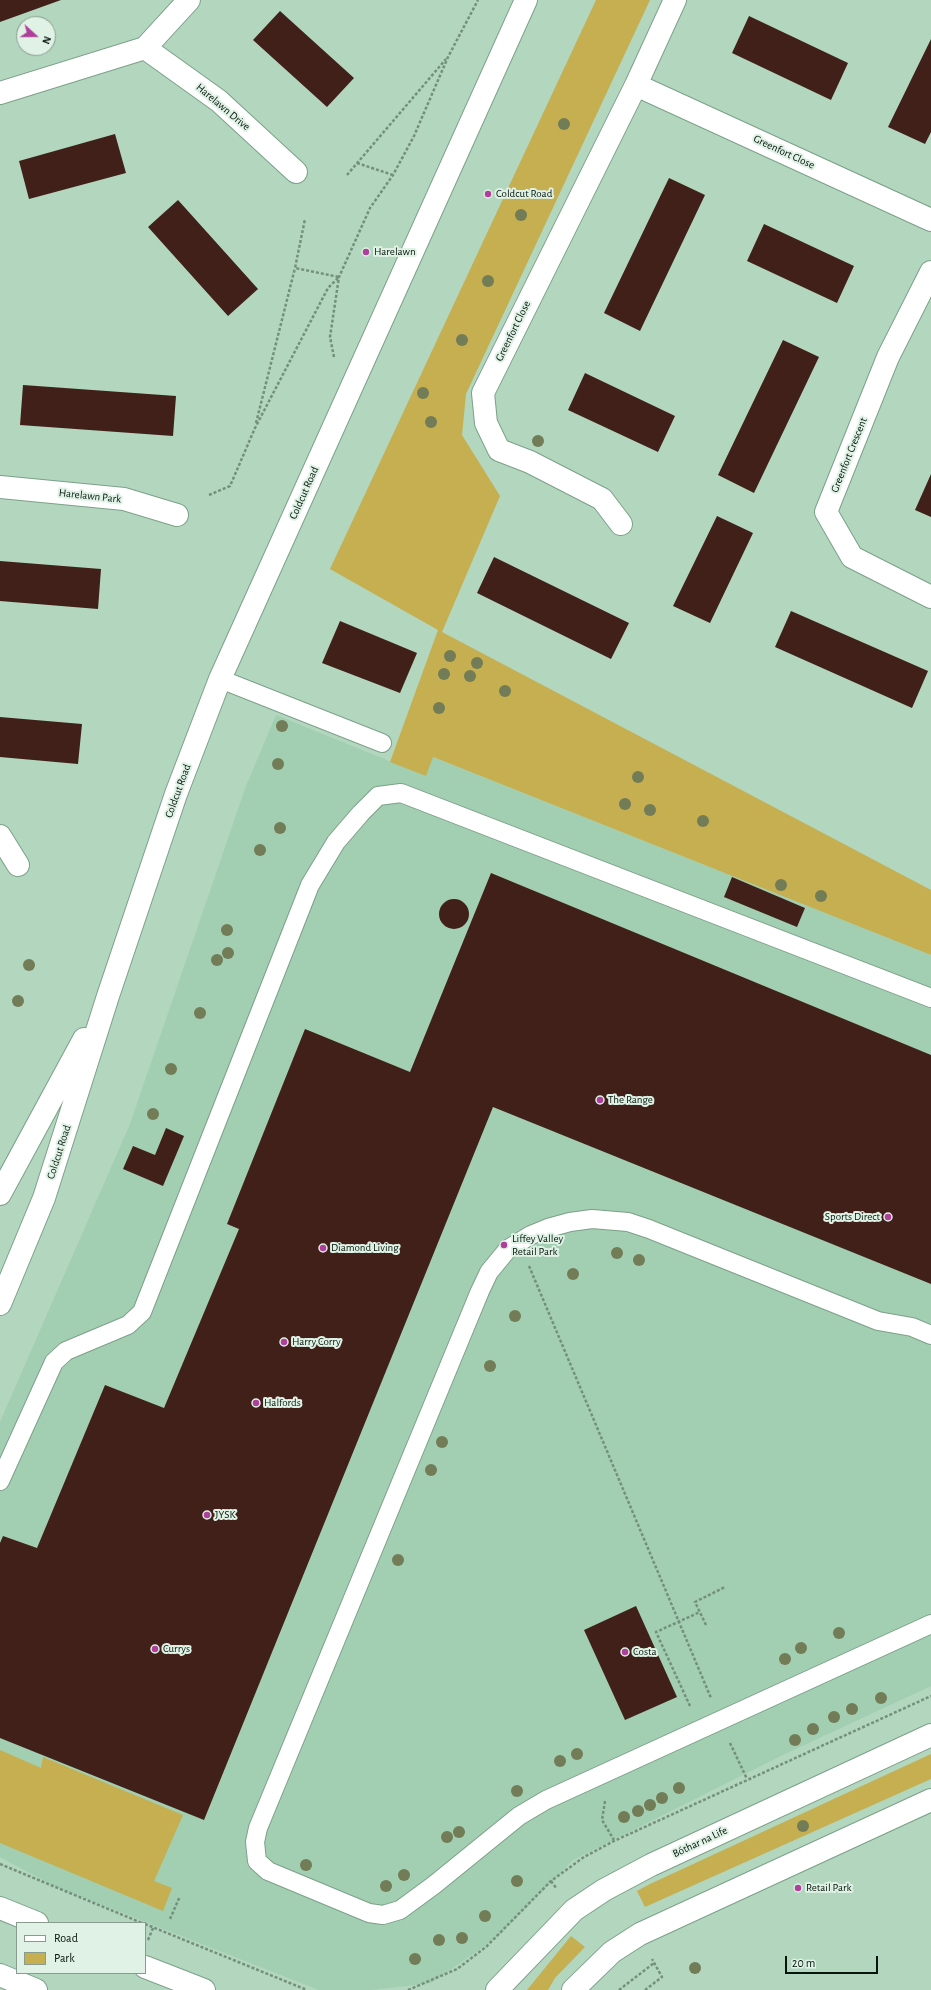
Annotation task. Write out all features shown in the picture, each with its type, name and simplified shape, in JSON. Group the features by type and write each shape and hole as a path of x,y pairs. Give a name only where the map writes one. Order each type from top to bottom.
{"street":[{"path":"0,93 145,48 189,0"},
{"name":"Coldcut Road","path":"0,1304 44,1198 108,996 176,794 220,679 526,0"},
{"name":"Greenfort Close","path":"621,524 602,499 530,462 499,450 486,423 483,393 538,280 573,214 636,85 675,0"},
{"name":"Harelawn Drive","path":"145,48 219,101 296,172"},
{"name":"Greenfort Close","path":"636,85 931,220"},
{"name":"Greenfort Crescent","path":"931,272 888,357 826,512 852,557 931,597"},
{"name":"Harelawn Park","path":"0,487 124,499 177,515"},
{"path":"0,836 18,865"},
{"name":"Coldcut Road","path":"0,1194 108,996"},
{"name":"Bóthar na Life","path":"497,1990 574,1910 604,1890 651,1865 931,1735"},
{"path":"573,1990 612,1952 640,1934 931,1800"},
{"path":"0,1908 35,1922"},
{"path":"146,1966 204,1990"},
{"path":"0,1975 36,1990"}],"lane":[{"path":"220,679 382,743"},
{"path":"0,1481 54,1362 66,1351 128,1325 142,1312 310,885 336,842 378,796 401,794 931,998"},
{"path":"931,1335 912,1327 878,1321 649,1229 628,1222 592,1219 570,1222 548,1228 519,1241 497,1261 480,1291 258,1828 255,1842 257,1861 268,1871 369,1913 383,1915 400,1910 434,1885 519,1816 546,1800 931,1624"}],"path":[{"path":"330,337 339,277 370,208 392,175 414,136 448,57 478,0"},
{"path":"347,174 448,57"},
{"path":"357,163 392,175"},
{"path":"255,428 296,268 305,219"},
{"path":"296,268 339,277"},
{"path":"209,495 230,486 255,428 328,288 339,277"},
{"path":"519,1241 720,1720 747,1779"},
{"path":"706,1625 695,1602 725,1588"},
{"path":"700,1612 656,1632 700,1729"},
{"path":"609,1770 602,1820 614,1841"},
{"path":"0,1864 140,1922"},
{"path":"170,1919 180,1896"},
{"path":"146,1924 307,1990"},
{"path":"148,1941 153,1928"},
{"path":"619,1990 654,1963 662,1977 645,1990"}],"shaded area":[{"name":"Liffey Valley Retail Park","path":"276,715 426,776 432,757 931,955 931,1686 787,1753 573,1860 499,1936 431,1983 372,1990 319,1990 54,1886 0,1857 0,1422 130,1124 246,786"}],"green space":[{"path":"596,0 650,0 466,394 462,435 500,496 442,632 931,890 931,955 433,757 426,776 390,762 438,630 330,569"},
{"path":"0,1750 41,1768 43,1757 183,1815 154,1881 172,1888 163,1911 0,1843"},
{"path":"931,1754 931,1779 645,1907 637,1891 650,1884"},
{"path":"571,1936 585,1947 555,1978 548,1990 527,1990"}],"building":[{"path":"0,0 61,0 16,16 0,22"},
{"path":"280,11 354,78 327,107 253,40"},
{"path":"749,16 848,63 831,100 732,53"},
{"path":"931,39 931,132 925,144 888,127"},
{"path":"115,134 126,173 29,199 19,161"},
{"path":"669,178 705,195 640,331 604,313"},
{"path":"178,200 258,289 228,316 148,227"},
{"path":"764,224 854,266 837,303 747,261"},
{"path":"783,340 819,357 754,493 718,475"},
{"path":"585,373 675,416 658,452 568,410"},
{"path":"23,385 176,396 173,436 20,425"},
{"path":"931,474 931,517 915,510"},
{"path":"717,516 753,533 710,623 673,606"},
{"path":"494,557 629,623 611,659 477,593"},
{"path":"0,561 101,569 98,609 0,601"},
{"path":"791,611 928,671 912,708 775,647"},
{"path":"340,621 417,653 400,693 322,663"},
{"path":"0,717 82,724 78,764 0,757"},
{"path":"491,873 931,1055 931,1284 493,1107 204,1820 0,1738 0,1543 3,1536 37,1548 105,1385 164,1408 239,1229 227,1224 305,1029 410,1072"},
{"path":"732,877 805,908 797,927 724,897"},
{"path":"454,899 460,900 468,908 468,920 460,928 454,929 448,928 440,920 439,914 440,908 448,900"},
{"path":"166,1128 184,1136 163,1186 123,1169 133,1146 155,1155"},
{"name":"Costa","path":"636,1606 677,1697 625,1720 584,1630"}],"place":[{"name":"Coldcut Road","path":"488,194"},
{"name":"Harelawn","path":"366,252"},
{"name":"The Range","path":"600,1100"},
{"name":"Sports Direct","path":"888,1217"},
{"name":"Liffey Valley Retail Park","path":"504,1245"},
{"name":"Diamond Living","path":"323,1248"},
{"name":"Harry Corry","path":"284,1342"},
{"name":"Halfords","path":"256,1403"},
{"name":"JYSK","path":"207,1515"},
{"name":"Currys","path":"155,1649"},
{"name":"Costa","path":"625,1652"},
{"name":"Retail Park","path":"798,1888"}]}
